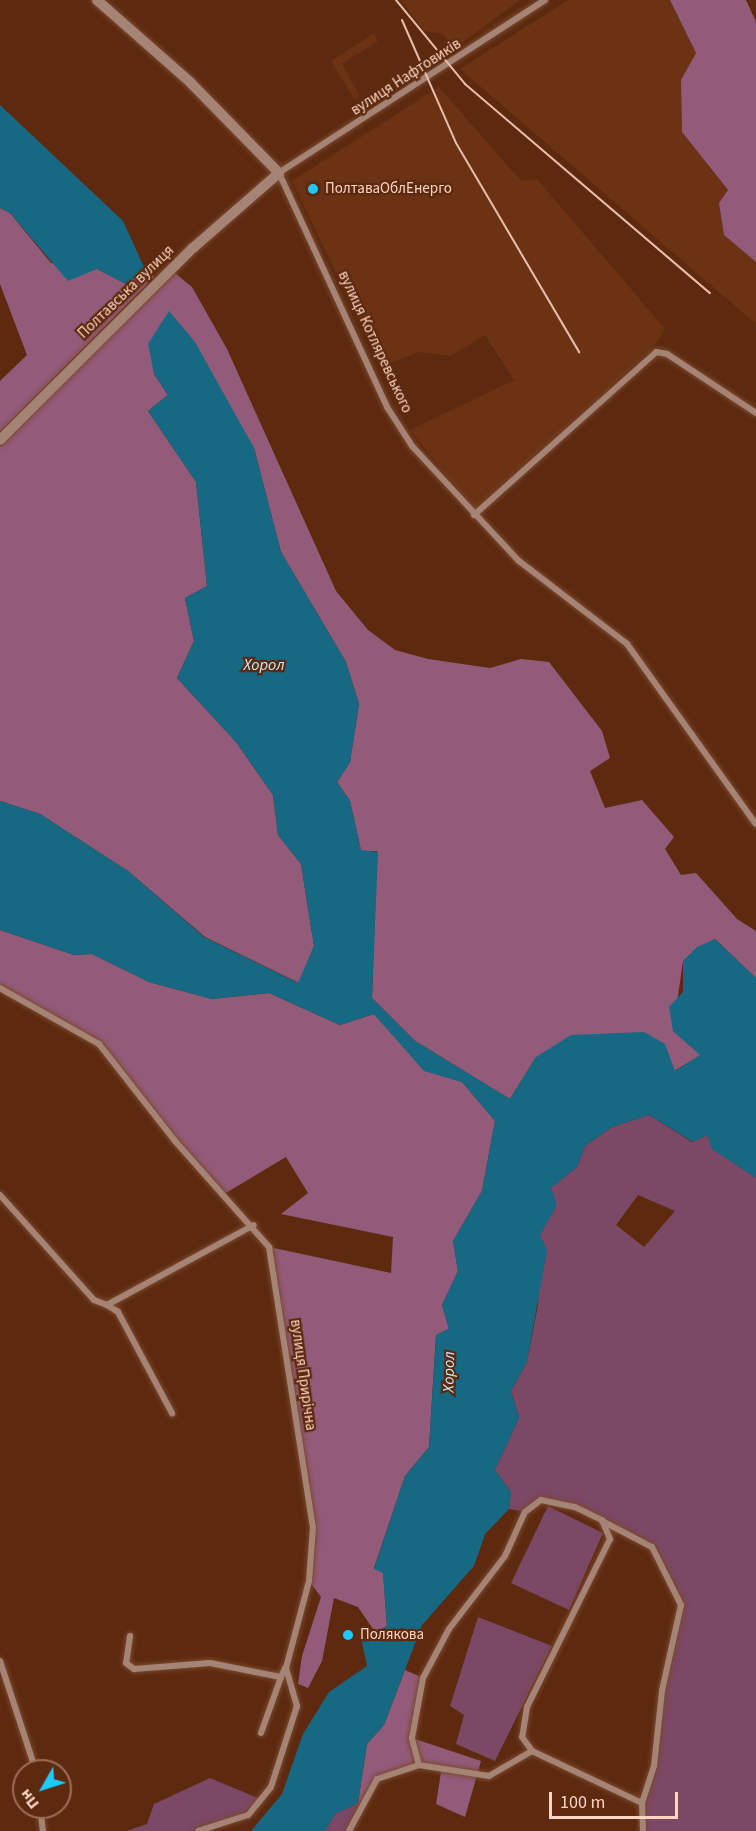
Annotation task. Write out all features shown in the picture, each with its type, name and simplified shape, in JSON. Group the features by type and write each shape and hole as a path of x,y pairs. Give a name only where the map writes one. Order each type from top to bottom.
{"street":[{"name":"вулиця Котляревського","path":"97,0 190,82 279,173 387,407 431,470 519,561 627,644 756,824"},
{"name":"вулиця Нафтовиків","path":"279,173 545,0"},
{"name":"Полтавська вулиця","path":"0,440 201,240 279,173"},
{"path":"474,515 656,352 756,413"},
{"name":"вулиця Прирічна","path":"0,988 99,1044 175,1142 254,1225 269,1247 287,1336 313,1527 309,1581 286,1668 261,1733"},
{"path":"0,1195 94,1300 118,1312 172,1413"},
{"path":"107,1305 254,1225"},
{"path":"420,1765 412,1738 423,1678 449,1629 505,1556 525,1512 541,1500 574,1507 652,1547 681,1605 662,1691 654,1766 642,1803 643,1831"},
{"path":"602,1520 610,1539 527,1707 522,1737 532,1751 642,1803"},
{"path":"130,1636 126,1663 134,1669 210,1664 281,1677"},
{"path":"0,1661 32,1759"},
{"path":"198,1831 248,1815 271,1787 297,1706 286,1668"},
{"path":"349,1831 377,1779 420,1765 489,1776 532,1751"}],"shaded area":[{"path":"401,0 520,0 454,49 443,34 424,31"},
{"path":"568,0 670,0 696,53 681,80 682,132 728,191 725,235 756,262 756,324 460,69"},
{"path":"670,0 746,0 756,22 756,262 724,235 719,203 728,190 682,132 681,80 696,53"},
{"path":"374,33 378,41 342,64 360,96 354,99 331,61"},
{"path":"439,87 521,181 537,179 665,329 654,347 474,508 410,430 514,380 485,335 451,356 419,352 381,367 292,181"},
{"path":"0,208 10,213 51,263 97,269 128,285 144,267 154,277 0,432 0,381 27,355 0,284"},
{"path":"175,273 192,287 227,349 336,591 368,630 395,650 428,659 490,668 521,659 549,662 602,731 610,758 590,771 605,808 642,800 674,837 665,849 681,875 696,873 737,919 756,931 756,978 715,939 683,961 673,1031 701,1055 674,1071 536,1057 510,1099 415,1041 372,998 377,851 361,851 350,801 337,782 350,762 359,704 346,662 281,552 254,448 226,402 154,374 168,395 148,411 196,482 207,586 185,598 194,641 177,678 236,742 273,795 278,835 301,864 314,946 299,983 205,937 128,871 40,814 0,801 0,447"},
{"path":"0,930 74,955 92,954 149,982 212,999 269,993 340,1025 374,1014 424,1070 462,1082 495,1121 482,1191 453,1241 458,1271 442,1305 449,1329 436,1335 429,1447 405,1476 374,1568 383,1572 387,1626 375,1632 358,1607 334,1598 322,1661 308,1688 298,1684 302,1656 321,1597 309,1581 313,1527 269,1247 391,1273 393,1237 281,1214 308,1193 286,1157 224,1194 175,1141 99,1044 0,988"},
{"path":"649,1115 692,1142 707,1135 713,1149 756,1178 756,1831 645,1831 642,1803 654,1766 662,1691 681,1605 652,1547 575,1507 541,1500 519,1523 521,1511 509,1509 511,1492 495,1470 519,1418 511,1391 527,1362 538,1305 540,1235 556,1205 550,1188 577,1167 585,1146 612,1127","holes":["638,1195 675,1211 644,1247 616,1225"]},
{"path":"548,1506 603,1533 569,1610 511,1583"},
{"path":"478,1617 552,1646 495,1761 456,1744 464,1715 450,1706"},
{"path":"405,1670 423,1678 412,1738 481,1761 465,1817 436,1804 441,1772 420,1765 377,1779 362,1806 358,1803 367,1744 384,1725"},
{"path":"210,1778 260,1799 232,1823 198,1831 127,1831 147,1824 154,1804"},
{"path":"358,1803 362,1806 348,1831 325,1831 335,1814"}],"water":[{"path":"0,105 123,221 144,267 128,285 97,269 68,281 10,213 0,208"},
{"name":"Хорол","path":"169,311 195,342 254,448 281,552 346,662 359,704 350,762 337,782 350,801 361,850 378,852 372,998 415,1041 510,1099 536,1057 571,1035 644,1032 665,1044 675,1071 700,1055 673,1031 669,1007 683,992 683,961 697,947 715,939 756,978 756,1178 712,1149 707,1135 693,1142 649,1115 612,1127 585,1146 577,1167 551,1188 557,1205 540,1235 547,1250 527,1362 511,1391 519,1418 495,1470 511,1492 509,1509 485,1534 474,1566 422,1625 384,1725 367,1744 358,1803 335,1814 325,1831 251,1831 282,1794 303,1734 329,1692 367,1666 361,1638 387,1626 383,1573 374,1569 405,1476 429,1447 436,1335 449,1329 442,1305 458,1271 453,1241 482,1191 495,1121 462,1082 424,1071 374,1014 340,1025 269,993 212,999 149,982 92,954 74,955 0,930 0,801 40,814 128,871 204,937 298,983 314,946 301,864 278,835 273,795 236,742 177,678 194,641 185,598 207,586 196,482 148,411 168,395 154,374 148,344"}],"railway":[{"path":"396,0 465,84 710,293"},
{"path":"402,20 456,143 579,352"}],"place":[{"name":"ПолтаваОблЕнерго","path":"313,189"},
{"name":"Полякова","path":"348,1635"}]}
